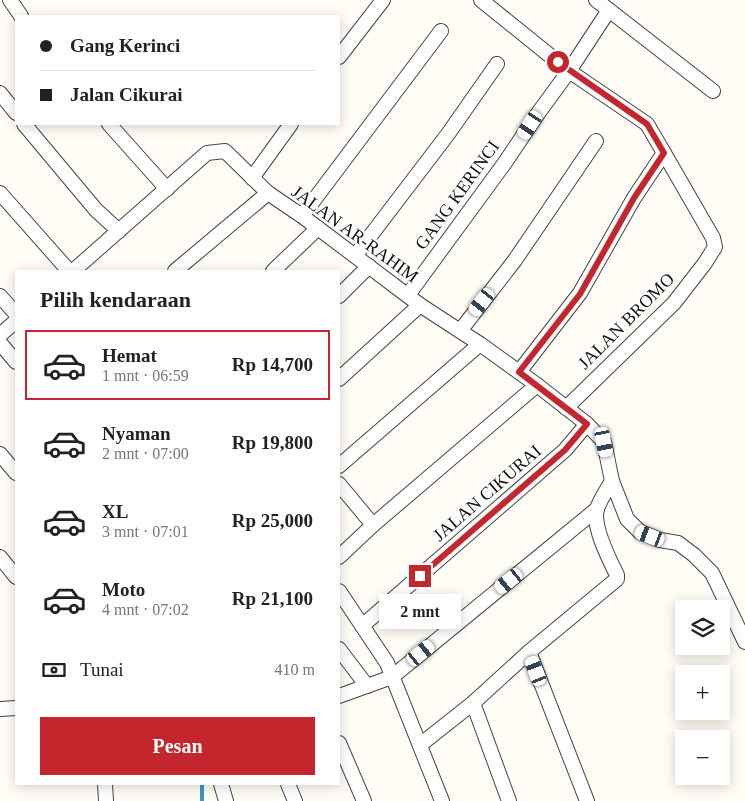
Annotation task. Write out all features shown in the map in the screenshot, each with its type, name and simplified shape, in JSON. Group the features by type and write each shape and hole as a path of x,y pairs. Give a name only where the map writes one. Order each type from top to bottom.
{"street":[{"path":"10,0 20,15"},
{"path":"340,57 383,0"},
{"path":"481,0 569,71 647,124 664,153 634,198 580,294 519,372"},
{"path":"596,0 713,91"},
{"name":"GANG KERINCI","path":"408,296 504,164 609,10"},
{"path":"302,216 441,31"},
{"path":"355,256 448,134 498,64"},
{"path":"0,93 15,112"},
{"path":"25,125 96,210 119,231"},
{"path":"72,270 167,189 110,125"},
{"path":"252,178 290,125"},
{"path":"460,331 515,260 596,141"},
{"name":"JALAN AR-RAHIM","path":"167,189 207,153 225,151 268,194 302,216 420,305 519,372 587,424 604,442 612,481 627,519 640,532 660,540 678,543 694,555 712,573 745,642"},
{"name":"JALAN BROMO","path":"566,408 674,303 705,263 715,246 713,238 664,153"},
{"path":"0,193 70,270"},
{"path":"177,270 268,194"},
{"path":"274,270 318,228"},
{"path":"340,295 370,266"},
{"path":"0,296 15,313"},
{"path":"340,378 420,305"},
{"path":"0,335 15,322"},
{"path":"0,343 15,361"},
{"path":"340,465 480,344"},
{"path":"340,556 373,525 537,385"},
{"name":"JALAN CIKURAI","path":"362,626 565,450 587,424"},
{"path":"0,454 15,472"},
{"path":"340,696 392,677 596,509 612,481"},
{"path":"340,485 373,525"},
{"path":"420,745 473,703 529,652 617,579 599,533 596,509"},
{"path":"0,557 15,576"},
{"path":"340,592 386,663 442,801"},
{"path":"340,650 367,686"},
{"path":"529,652 587,801"},
{"path":"473,703 510,801"},
{"path":"0,709 15,708"},
{"path":"340,745 364,801"},
{"path":"105,785 106,801"},
{"path":"221,785 226,801"},
{"path":"288,785 295,801"}],"waterway":[{"path":"202,785 202,801"}],"route":[{"path":"420,576 565,450 587,424 519,372 580,294 634,198 664,153 647,124 558,62"}]}
